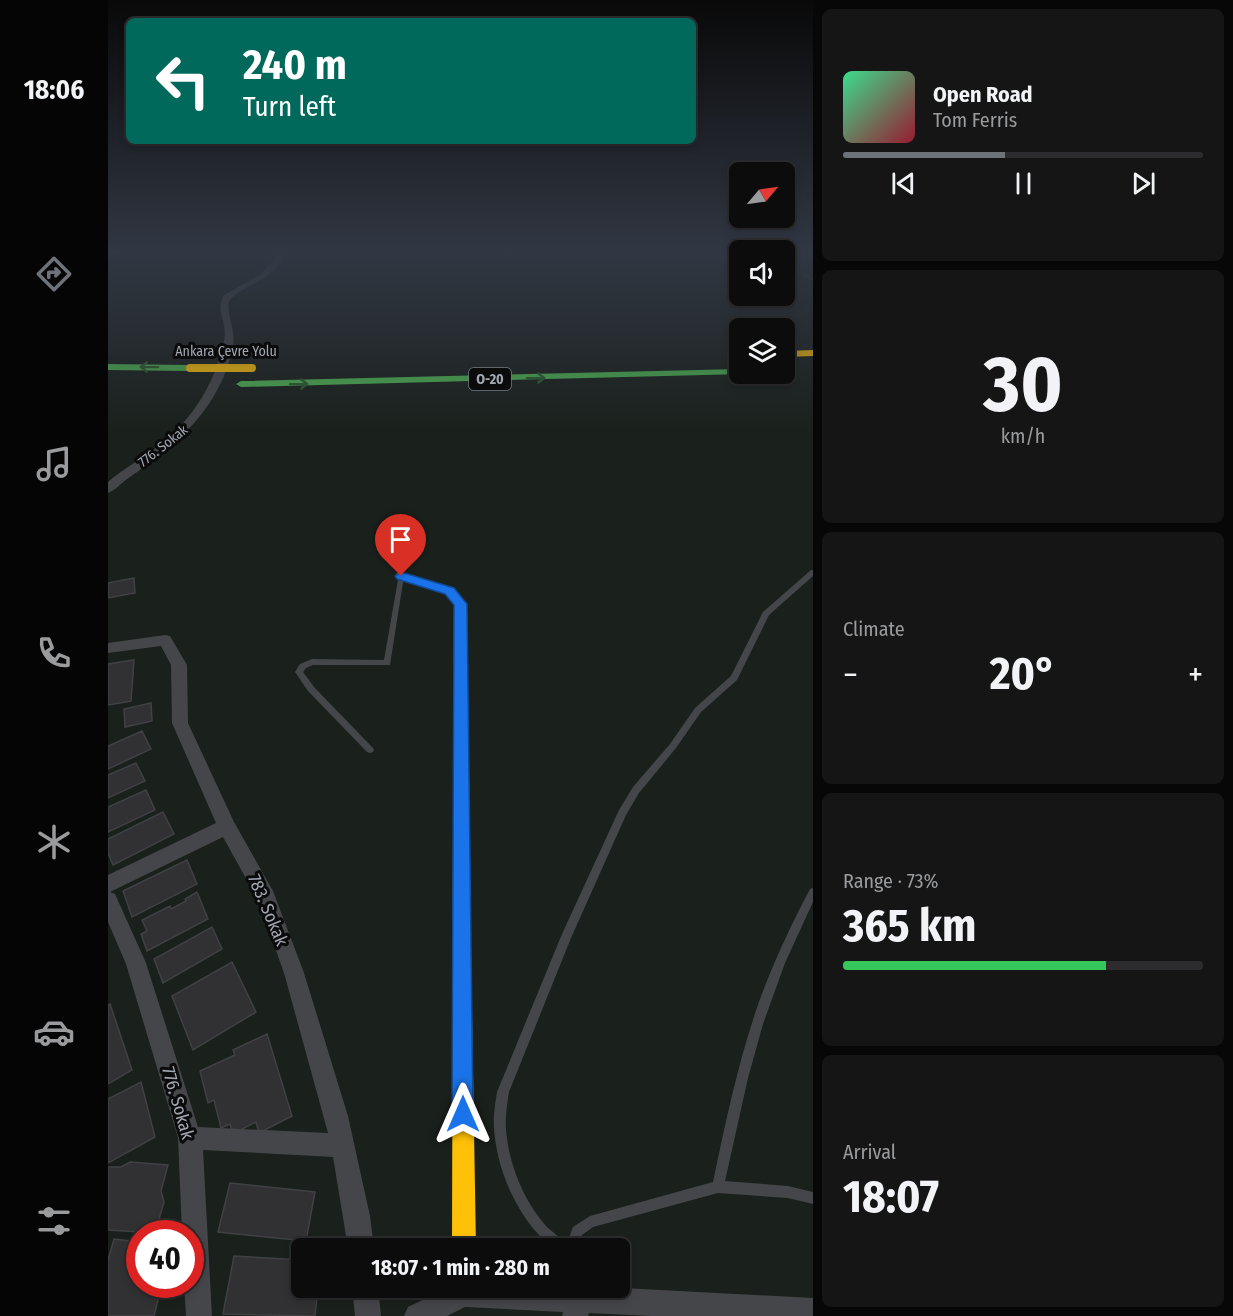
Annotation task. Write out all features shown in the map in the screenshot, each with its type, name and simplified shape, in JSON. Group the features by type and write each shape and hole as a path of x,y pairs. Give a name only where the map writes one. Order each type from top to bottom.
{"main road":[{"path":"795,354 813,353"},
{"name":"Ankara Çevre Yolu","path":"108,367 258,368"},
{"name":"O-20","path":"194,384 729,372"},
{"path":"401,576 450,591 460,604 464,1238"}],"street":[{"name":"776. Sokak","path":"108,489 190,426 207,398 229,344 229,325 223,311"},
{"name":"783. Sokak","path":"108,648 165,640 179,665 180,723 227,827 266,897 294,973 336,1116 360,1238"},
{"path":"108,884 227,827"},
{"name":"776. Sokak","path":"108,900 136,963 190,1138 199,1316"},
{"path":"190,1138 342,1146"},
{"path":"366,1298 368,1316"},
{"path":"417,1316 451,1298"},
{"path":"543,1298 813,1311"}],"lane":[{"path":"550,1238 543,1232 519,1194 500,1134 498,1112 503,1092 566,937 622,813 636,790 673,746 698,710 734,678 766,614 813,572"},
{"path":"370,750 306,684 299,672 303,666 312,662 387,663 401,576"},
{"path":"718,1188 751,1044 775,972 813,892"},
{"path":"575,1238 577,1231 590,1222 718,1188 788,1192 813,1198"}],"shaded area":[{"path":"108,311 813,311 813,1316 108,1316"}],"building":[{"path":"134,578 135,593 108,598 108,583"},
{"path":"134,660 131,701 108,705 108,664"},
{"path":"151,703 152,721 125,727 124,709"},
{"path":"142,731 151,749 108,769 108,746"},
{"path":"136,763 145,781 108,798 108,775"},
{"path":"146,790 155,810 108,832 108,807"},
{"path":"163,812 174,834 113,865 108,853 108,839"},
{"path":"187,860 197,884 132,917 123,891"},
{"path":"197,892 208,919 147,951 141,934 147,931 142,920 170,906 171,909"},
{"path":"212,927 222,949 163,983 154,959"},
{"path":"232,962 256,1012 193,1050 172,996"},
{"path":"110,1004 132,1070 108,1084 108,1005"},
{"path":"267,1034 292,1116 259,1133 256,1122 233,1134 230,1124 221,1128 214,1100 208,1103 200,1071 235,1055 233,1050"},
{"path":"141,1082 155,1137 108,1163 108,1099"},
{"path":"130,1162 168,1165 161,1191 164,1202 159,1220 126,1220 126,1231 108,1230 108,1167 121,1167"},
{"path":"230,1183 315,1192 307,1238 291,1239 218,1232"},
{"path":"114,1239 126,1240 126,1298 158,1298 154,1316 108,1316 108,1260"},
{"path":"234,1256 291,1259 291,1298 317,1298 315,1316 223,1314"}],"traffic: fast":[{"path":"108,367 190,368"},
{"path":"241,384 729,372"},
{"path":"401,576 450,591 460,604 461,837"}],"traffic: slow":[{"path":"795,354 813,353"},
{"path":"190,368 252,368"},
{"path":"461,837 464,1238"}],"route":[{"path":"401,576 450,591 460,604 463,1114"}]}
